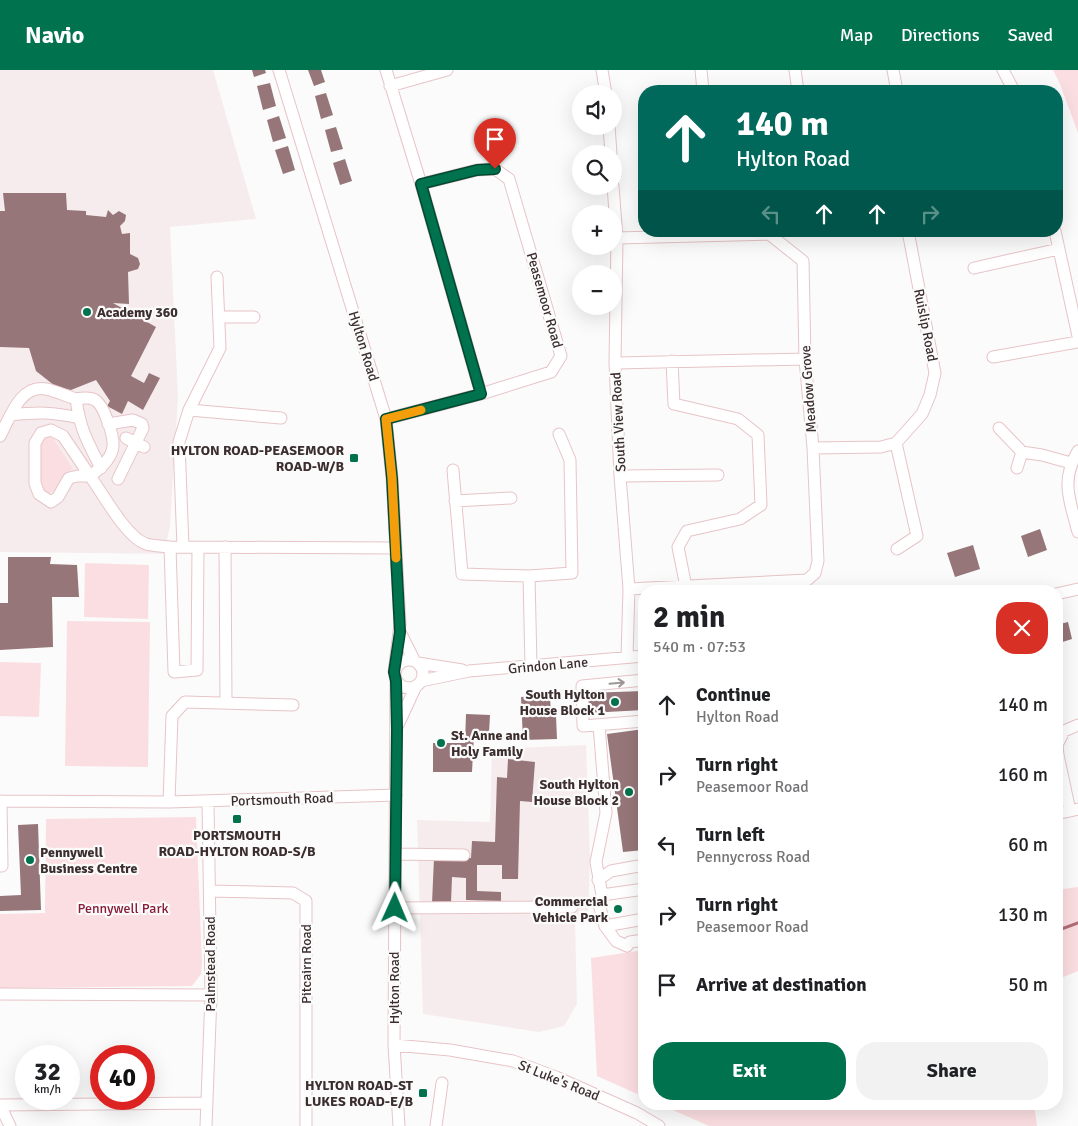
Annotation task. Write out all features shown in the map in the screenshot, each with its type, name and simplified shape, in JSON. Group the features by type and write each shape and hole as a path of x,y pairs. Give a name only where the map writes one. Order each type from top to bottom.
{"street":[{"name":"Hylton Road","path":"280,70 386,419 392,478 400,632 395,676 397,729 394,1045 399,1126"},
{"path":"386,70 421,184 481,394"},
{"path":"390,86 447,70"},
{"path":"602,70 604,85"},
{"path":"701,70 702,85"},
{"path":"795,70 797,85"},
{"path":"893,70 897,85"},
{"path":"1003,70 1011,85"},
{"name":"Peasemoor Road","path":"386,419 481,394 551,372 562,356 509,180 495,169 477,170 421,184"},
{"name":"Meadow Grove","path":"622,238 655,237"},
{"name":"Meadow Grove","path":"721,585 807,580 816,573 818,561 813,448 805,359 803,260 773,237"},
{"name":"Ruislip Road","path":"896,443 922,414 930,395 935,373 909,237"},
{"path":"1056,237 1078,336"},
{"path":"974,268 1059,249"},
{"name":"South View Road","path":"617,255 615,363 620,476 629,589 627,657"},
{"path":"183,547 179,442 189,410 220,348 217,277"},
{"path":"219,318 254,317"},
{"path":"993,357 1078,342"},
{"path":"615,363 805,359"},
{"path":"672,362 674,404 738,419 758,435 761,505 740,519 687,531 678,547 686,585"},
{"path":"0,436 21,398 34,389 46,389 76,399 86,398 95,400 103,407 113,446 101,468 90,476 69,478 58,498 51,502 39,494 34,483 35,443 41,433 51,430 63,436 90,476 126,529 136,538 147,544 170,547 396,548"},
{"path":"76,399 84,436 101,468"},
{"path":"189,410 281,418"},
{"path":"11,416 35,412 79,418"},
{"path":"108,424 133,420 142,424 143,428 135,442 134,456 123,467 118,479"},
{"path":"998,428 1022,452 1071,463"},
{"path":"452,470 462,574 530,576 572,573 570,460 559,434"},
{"path":"813,448 881,447 896,443 917,536 897,549"},
{"path":"119,450 134,456"},
{"path":"1078,451 1071,463 1066,488 1078,532"},
{"path":"1017,468 1022,452"},
{"path":"620,476 718,475"},
{"path":"455,501 511,498"},
{"path":"170,547 174,672 197,670 198,547"},
{"path":"225,547 226,703"},
{"path":"530,576 530,666"},
{"path":"629,589 638,589"},
{"path":"1063,592 1078,589"},
{"name":"Hylton Road","path":"400,632 416,662"},
{"name":"Grindon Lane","path":"418,684 469,671 638,656"},
{"path":"404,660 416,662 422,669 423,676 418,684 409,688 404,687 395,676 399,664 404,660"},
{"name":"Grindon Lane","path":"416,662 469,671"},
{"path":"638,681 582,686 583,726 638,722"},
{"name":"Hylton Road","path":"397,729 418,684"},
{"path":"169,802 172,716 185,702 292,705"},
{"path":"599,725 606,813 596,862 602,895 600,904 605,926 616,941 627,946 630,942 638,941"},
{"path":"1063,734 1078,726"},
{"path":"1063,772 1074,810"},
{"name":"Portsmouth Road","path":"0,801 208,802 396,795"},
{"path":"0,801 2,866 0,866"},
{"name":"Palmstead Road","path":"206,1126 211,995 208,802"},
{"path":"396,854 464,855"},
{"path":"598,880 612,871 638,866"},
{"path":"602,895 638,890"},
{"name":"Pitcairn Road","path":"210,891 293,893 306,901 306,1126"},
{"path":"395,908 572,907"},
{"path":"605,926 638,920"},
{"path":"0,994 211,995"},
{"name":"St Luke's Road","path":"394,1045 450,1050 513,1062 556,1076 637,1113 659,1126"},
{"path":"436,1126 442,1083"},
{"path":"10,1126 0,1105 206,1103"}],"shaded area":[{"name":"Academy 360","path":"0,70 213,70 256,219 170,227 178,397 170,526 167,540 170,554 0,552"},
{"path":"586,745 590,857 588,920 575,922 577,1004 564,1026 539,1032 423,1014 417,820 490,822 492,749"}],"green space":[{"path":"1053,70 1078,70 1078,133 1063,92 1063,85 1060,84"},
{"path":"48,437 53,438 73,469 66,472 55,491 48,493 41,489 39,482 40,445 42,440"},
{"path":"85,563 149,565 148,619 84,617"},
{"path":"67,621 150,622 148,767 65,766"},
{"path":"0,662 41,663 39,717 0,716"},
{"name":"Pennywell Park","path":"196,817 202,962 201,974 192,986 0,988 0,914 45,913 46,819"},
{"path":"1078,887 1078,971 1063,977 1063,889"},
{"path":"638,951 638,1094 597,1076 591,958"},
{"path":"673,1110 1035,1110 1037,1126 709,1126"}],"building":[{"path":"252,70 265,70 266,73 254,77"},
{"path":"308,70 321,70 325,82 314,86"},
{"path":"270,83 276,106 263,110 257,86"},
{"path":"326,93 333,115 321,119 315,96"},
{"path":"279,116 286,138 273,142 267,120"},
{"path":"336,127 343,149 331,152 325,130"},
{"path":"288,146 295,170 283,174 275,150"},
{"path":"345,159 352,181 340,185 333,163"},
{"path":"3,193 66,193 67,210 86,211 86,215 106,217 108,210 113,215 119,211 126,215 125,221 120,226 122,234 130,233 130,254 138,258 140,264 138,269 128,272 129,304 113,303 156,327 131,376 144,383 149,373 160,378 143,410 128,401 122,414 107,406 110,401 96,380 71,390 55,386 36,371 29,348 0,347 0,211 5,211"},
{"path":"1040,529 1047,550 1028,557 1021,536"},
{"path":"973,545 980,569 955,577 947,553"},
{"path":"8,557 51,557 50,564 77,565 79,597 52,597 53,647 0,650 0,603 8,603"},
{"path":"1068,622 1072,639 1063,642 1063,623"},
{"name":"South Hylton House Block 1","path":"638,691 638,710 588,713 587,693"},
{"path":"550,695 551,716 556,716 557,739 523,740 521,697"},
{"name":"St. Anne and Holy Family","path":"466,714 490,715 489,733 474,734 472,772 433,772 433,743 465,743"},
{"name":"South Hylton House Block 2","path":"638,730 638,851 623,852 607,734"},
{"path":"508,759 535,762 532,802 520,801 518,879 502,879 502,865 477,865 477,891 501,892 501,901 466,900 466,878 452,877 451,903 432,903 434,858 471,858 472,841 495,842 497,777 507,778"},
{"name":"Pennywell Business Centre","path":"38,824 41,910 0,911 0,896 21,895 18,825"}],"waterway":[{"path":"1063,928 1078,923"}],"slow traffic":[{"path":"396,558 392,478 386,419 421,410"}],"place":[{"name":"Academy 360","path":"87,312"},
{"name":"HYLTON ROAD-PEASEMOOR ROAD-W/B","path":"354,458"},
{"name":"South Hylton House Block 1","path":"615,702"},
{"name":"St. Anne and Holy Family","path":"441,743"},
{"name":"South Hylton House Block 2","path":"629,792"},
{"name":"PORTSMOUTH ROAD-HYLTON ROAD-S/B","path":"237,819"},
{"name":"Pennywell Business Centre","path":"30,860"},
{"name":"Commercial Vehicle Park","path":"618,909"},
{"name":"HYLTON ROAD-ST LUKES ROAD-E/B","path":"423,1093"}],"route":[{"path":"395,908 397,729 396,681 394,672 400,632 392,478 386,419 481,394 421,184 477,170 495,169"}]}
